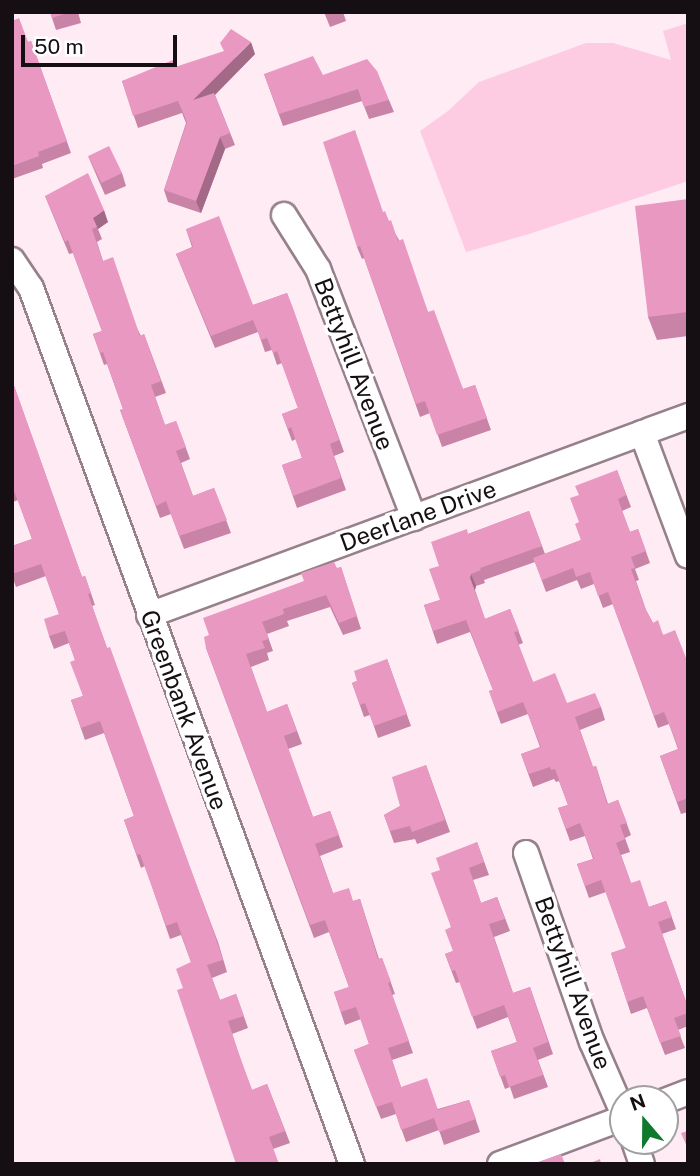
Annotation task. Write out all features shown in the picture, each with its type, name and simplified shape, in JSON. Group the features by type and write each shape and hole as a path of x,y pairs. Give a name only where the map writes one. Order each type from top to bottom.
{"street":[{"name":"Bettyhill Avenue","path":"284,215 318,269 414,518"},
{"name":"Greenbank Avenue","path":"12,260 31,288 352,1164"},
{"name":"Deerlane Drive","path":"149,615 688,416"},
{"path":"642,433 688,556"},
{"name":"Bettyhill Avenue","path":"526,853 592,1042 611,1085"},
{"path":"500,1164 609,1123"}],"shaded area":[{"path":"688,23 688,181 466,252 420,131 448,111 479,82 586,43 613,43 671,60 663,31"}],"building":[{"path":"50,12 70,12 52,18"},
{"path":"19,18 28,42 31,41 67,141 12,166 12,21"},
{"path":"231,29 251,42 193,100 214,93 230,133 220,137 196,201 164,190 187,122 178,101 133,116 122,81 173,60 175,67 224,51 220,43"},
{"path":"313,56 323,75 367,59 377,71 389,100 364,107 358,89 279,114 264,74"},
{"path":"355,130 383,212 385,211 389,221 391,220 398,241 403,239 428,312 434,310 463,389 475,385 487,418 437,435 425,401 416,404 360,246 357,247 323,142"},
{"path":"109,146 122,173 101,183 88,156"},
{"path":"88,173 104,210 93,218 97,227 92,229 103,261 113,257 140,336 144,334 161,381 151,385 165,425 176,421 186,447 176,451 193,496 214,488 227,520 179,536 166,501 156,506 120,410 123,409 103,352 100,353 93,334 102,331 68,240 65,242 45,196"},
{"path":"688,199 688,312 648,317 635,206"},
{"path":"219,216 253,305 287,293 339,440 330,444 341,478 293,496 282,465 302,458 291,427 288,429 282,414 298,408 277,351 273,353 267,338 261,340 253,320 211,336 176,254 193,247 186,229"},
{"path":"12,380 82,577 85,576 91,593 88,594 107,648 110,647 223,960 207,965 220,1000 236,994 244,1016 228,1021 252,1090 267,1084 285,1131 269,1137 279,1164 236,1164 177,990 183,988 176,969 191,962 177,922 166,926 140,854 137,855 124,820 134,816 100,721 81,728 71,700 83,696 70,662 75,660 65,631 49,636 44,619 59,614 41,564 12,574 12,546 32,539 12,488"},
{"path":"617,470 626,495 618,499 630,532 638,529 646,551 631,557 635,568 631,569 646,610 653,623 658,620 663,635 675,630 688,663 688,798 677,802 660,756 679,749 664,712 654,716 608,592 598,596 590,572 576,577 573,568 542,580 533,558 581,540 575,524 579,522 570,498 579,495 575,486"},
{"path":"529,511 542,546 480,568 481,570 471,574 470,578 485,619 510,609 519,631 514,632 533,682 555,673 567,703 595,693 601,707 575,717 593,767 596,766 607,804 618,800 627,823 620,825 625,839 616,843 631,883 640,880 649,907 666,901 672,917 658,922 688,1007 688,1013 674,1018 681,1036 660,1043 643,996 627,1002 611,953 626,948 601,880 585,886 577,864 594,859 580,823 566,829 558,808 568,805 555,769 551,770 550,767 529,774 521,754 541,747 523,702 497,712 489,691 493,690 466,620 433,631 424,605 440,600 429,569 439,566 431,542 467,529 468,534"},
{"path":"334,562 337,568 341,567 357,616 339,623 326,595 283,609 284,614 262,622 269,639 262,641 265,648 246,654 267,712 287,704 297,731 284,736 313,817 330,811 339,835 315,844 333,893 349,888 353,901 360,899 378,959 382,958 391,982 388,983 409,1041 388,1048 401,1087 427,1078 438,1110 469,1100 476,1119 439,1132 434,1118 401,1130 392,1102 376,1107 354,1050 369,1044 356,1007 341,1012 334,992 349,987 325,920 310,925 206,648 204,637 209,635 203,618 304,581 301,573"},
{"path":"387,659 407,714 374,726 365,703 360,705 352,683 357,681 354,671"},
{"path":"426,765 445,820 412,832 410,826 390,831 384,815 400,806 392,777"},
{"path":"477,842 484,862 469,868 481,903 497,897 505,919 489,924 513,993 530,987 548,1042 533,1048 543,1075 509,1087 505,1075 500,1077 491,1051 517,1042 504,1005 472,1017 455,970 452,971 445,954 453,951 445,930 451,927 431,873 440,870 436,858"},
{"path":"688,1131 688,1149 681,1133"},
{"path":"561,1154 565,1164 538,1162"},
{"path":"600,1159 601,1164 588,1164"}]}
